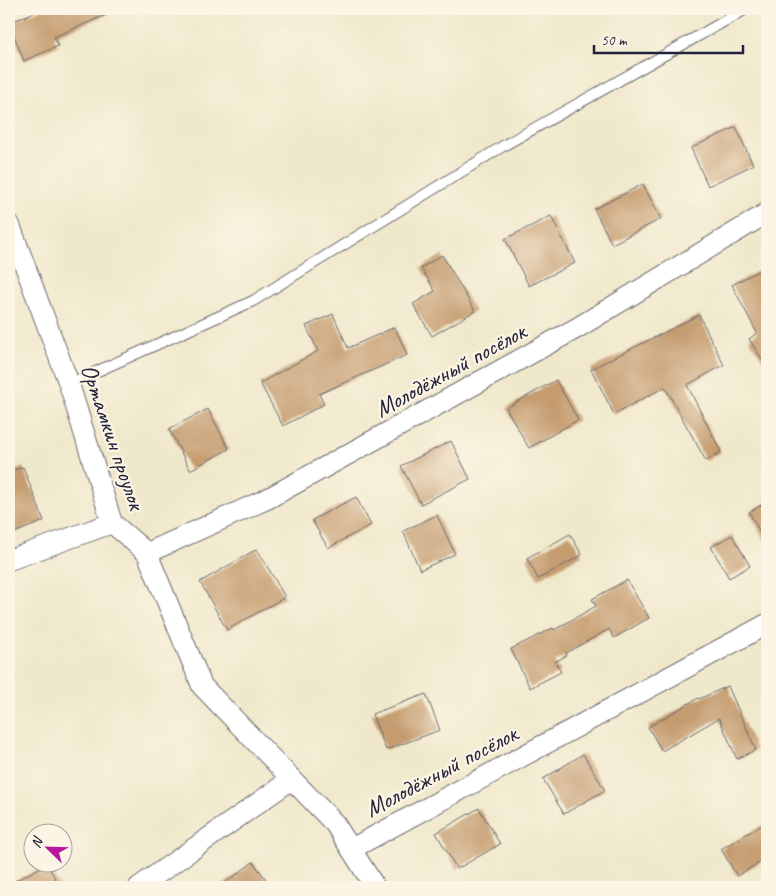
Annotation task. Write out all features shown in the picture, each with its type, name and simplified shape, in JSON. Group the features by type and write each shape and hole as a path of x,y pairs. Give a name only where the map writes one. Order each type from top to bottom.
{"street":[{"name":"Молодёжный посёлок","path":"147,553 267,499 578,328 767,213"},
{"name":"Ортамкин проулок","path":"9,223 69,384 112,523 147,553 202,686 335,824 375,887"},
{"path":"9,560 112,523"},
{"name":"Молодёжный посёлок","path":"351,849 767,624"},
{"path":"139,887 292,779"}],"lane":[{"path":"69,384 253,301 503,146 746,9"}],"building":[{"path":"42,9 120,9 54,37 58,46 24,61 9,23"},
{"path":"736,127 753,165 708,186 691,148"},
{"path":"643,184 661,219 612,244 594,209"},
{"path":"551,216 575,263 529,286 505,239"},
{"path":"442,255 475,311 432,336 413,304 435,291 421,268"},
{"path":"767,266 767,367 749,339 757,333 732,285"},
{"path":"333,314 348,348 395,327 407,355 319,394 324,404 283,426 260,383 318,351 306,326"},
{"path":"699,315 724,365 687,385 721,452 706,461 665,387 614,414 591,369"},
{"path":"556,380 578,420 529,448 506,408"},
{"path":"208,409 229,449 190,470 169,429"},
{"path":"451,441 470,479 421,504 401,466"},
{"path":"23,467 44,521 9,535 9,472"},
{"path":"356,497 371,525 328,548 312,520"},
{"path":"767,502 767,545 749,512"},
{"path":"437,515 455,554 420,570 403,531"},
{"path":"570,534 582,555 538,579 527,558"},
{"path":"732,535 750,566 729,578 711,547"},
{"path":"257,549 285,597 227,630 200,582"},
{"path":"627,580 649,618 614,638 609,629 566,653 567,655 555,662 561,672 530,688 511,649 553,628 554,630 596,606 592,599"},
{"path":"728,686 756,750 737,759 719,718 662,751 648,727 698,698"},
{"path":"426,694 440,730 386,750 372,714"},
{"path":"583,754 605,790 564,814 543,779"},
{"path":"479,808 500,844 457,869 436,833"},
{"path":"762,825 767,834 767,858 737,876 721,849"},
{"path":"253,862 272,887 220,887"},
{"path":"28,874 53,874 60,887 9,887 9,884"}]}
